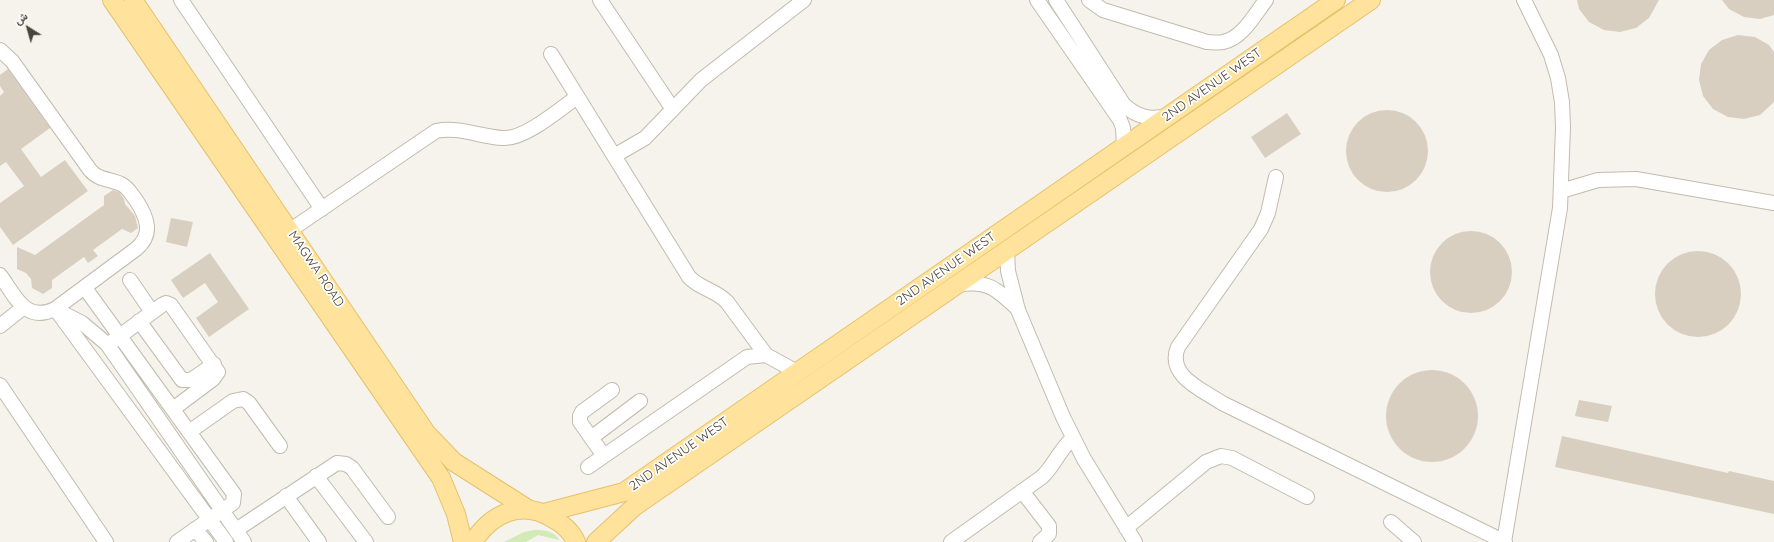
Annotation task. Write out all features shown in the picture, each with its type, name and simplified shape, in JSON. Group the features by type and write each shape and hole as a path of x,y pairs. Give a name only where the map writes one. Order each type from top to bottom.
{"main road":[{"name":"MAGWA ROAD","path":"112,0 440,478 456,514 463,542"},
{"name":"MAGWA ROAD","path":"133,0 427,434 454,462 536,511 561,523 576,542"},
{"name":"2ND AVENUE WEST","path":"473,542 482,528 495,518 511,511 536,511 624,492 1336,0"},
{"name":"2ND AVENUE WEST","path":"596,542 635,506 1371,0"}],"lane":[{"path":"181,0 322,209"},
{"path":"600,0 672,108"},
{"path":"614,156 645,138 672,108 701,80 804,0"},
{"path":"1037,0 1120,108 1144,117 1158,118 1167,116"},
{"path":"1056,0 1120,108 1124,146"},
{"path":"1088,0 1103,10 1207,42 1224,42 1234,38 1242,31 1266,0"},
{"path":"1276,177 1268,213 1261,229 1178,347 1175,359 1178,370 1186,379 1222,403 1504,542 1558,226 1561,190 1563,127 1562,102 1558,78 1551,55 1524,0"},
{"path":"0,50 8,56 90,170 99,177 125,186 146,216 148,231 142,244 85,288 55,309 39,314 28,311 0,275"},
{"path":"551,54 689,277 696,284 722,296 728,302 766,355 797,372"},
{"path":"289,231 436,131 455,129 503,138 511,138 525,133 578,97"},
{"path":"1561,190 1598,180 1636,179 1774,203"},
{"path":"1008,250 1008,270 1018,310 1073,438 1096,480 1135,542"},
{"path":"130,280 152,312"},
{"path":"958,285 969,283 989,286 998,291 1018,310"},
{"path":"85,288 234,494 233,503 177,542"},
{"path":"107,344 164,304 171,305 214,364 218,372 215,377 173,409"},
{"path":"0,326 24,307"},
{"path":"55,309 82,323 107,344 244,542"},
{"path":"55,309 226,542"},
{"path":"139,321 182,380 191,380 214,364"},
{"path":"588,467 741,360 753,355 766,355"},
{"path":"0,385 106,542"},
{"path":"604,456 580,422 581,414 612,390"},
{"path":"189,432 233,401 243,399 249,403 280,446"},
{"path":"591,438 640,402"},
{"path":"951,542 1048,472 1060,451 1073,438"},
{"path":"1126,528 1206,462 1221,456 1232,458 1307,497"},
{"path":"236,530 333,464 342,462 352,468 388,517"},
{"path":"316,476 358,539"},
{"path":"1022,491 1049,526 1049,534 1040,542"},
{"path":"286,496 319,542"},
{"path":"1391,522 1414,542"},
{"path":"195,529 206,542"}],"green space":[{"path":"535,530 552,533 559,540 538,535 526,542 504,542 524,532"}],"building":[{"path":"1577,0 1659,0 1649,18 1636,28 1620,32 1604,30 1589,22 1579,9"},
{"path":"1722,0 1774,0 1774,15 1760,19 1744,17 1729,9"},
{"path":"1738,35 1755,37 1769,45 1774,52 1774,102 1760,115 1744,119 1728,117 1713,109 1703,96 1699,80 1701,64 1709,50 1722,40"},
{"path":"8,69 50,128 21,149 41,177 65,160 88,191 13,245 0,227 0,203 24,186 6,162 0,166 0,96 4,92 0,86 0,75"},
{"path":"1379,110 1395,110 1410,117 1421,128 1428,143 1428,159 1425,167 1416,180 1403,189 1395,192 1379,192 1364,185 1353,174 1346,159 1346,143 1353,128 1364,117"},
{"path":"1287,113 1301,134 1265,158 1251,137"},
{"path":"113,190 119,192 124,199 125,204 135,216 138,228 131,233 122,229 93,250 98,256 88,263 84,257 52,280 52,288 43,294 32,288 31,279 26,273 17,269 17,247 35,255 104,205 104,196"},
{"path":"171,218 193,222 187,247 166,242"},
{"path":"1463,231 1479,231 1494,238 1505,249 1512,264 1512,280 1509,288 1500,301 1487,310 1479,313 1463,313 1448,306 1437,295 1430,280 1430,264 1437,249 1448,238"},
{"path":"1698,251 1706,252 1722,258 1734,270 1740,286 1740,302 1734,318 1722,330 1706,336 1698,337 1690,336 1674,330 1662,318 1656,302 1655,294 1656,286 1662,270 1674,258 1690,252"},
{"path":"210,253 249,309 209,337 196,318 218,302 205,283 183,298 171,280"},
{"path":"1432,370 1450,373 1465,383 1475,398 1478,416 1475,434 1465,449 1450,459 1432,462 1414,459 1399,449 1389,434 1386,416 1389,398 1399,383 1414,373"},
{"path":"1579,400 1612,406 1608,422 1575,416"},
{"path":"1562,436 1728,473 1729,471 1774,481 1774,514 1555,467"}]}
